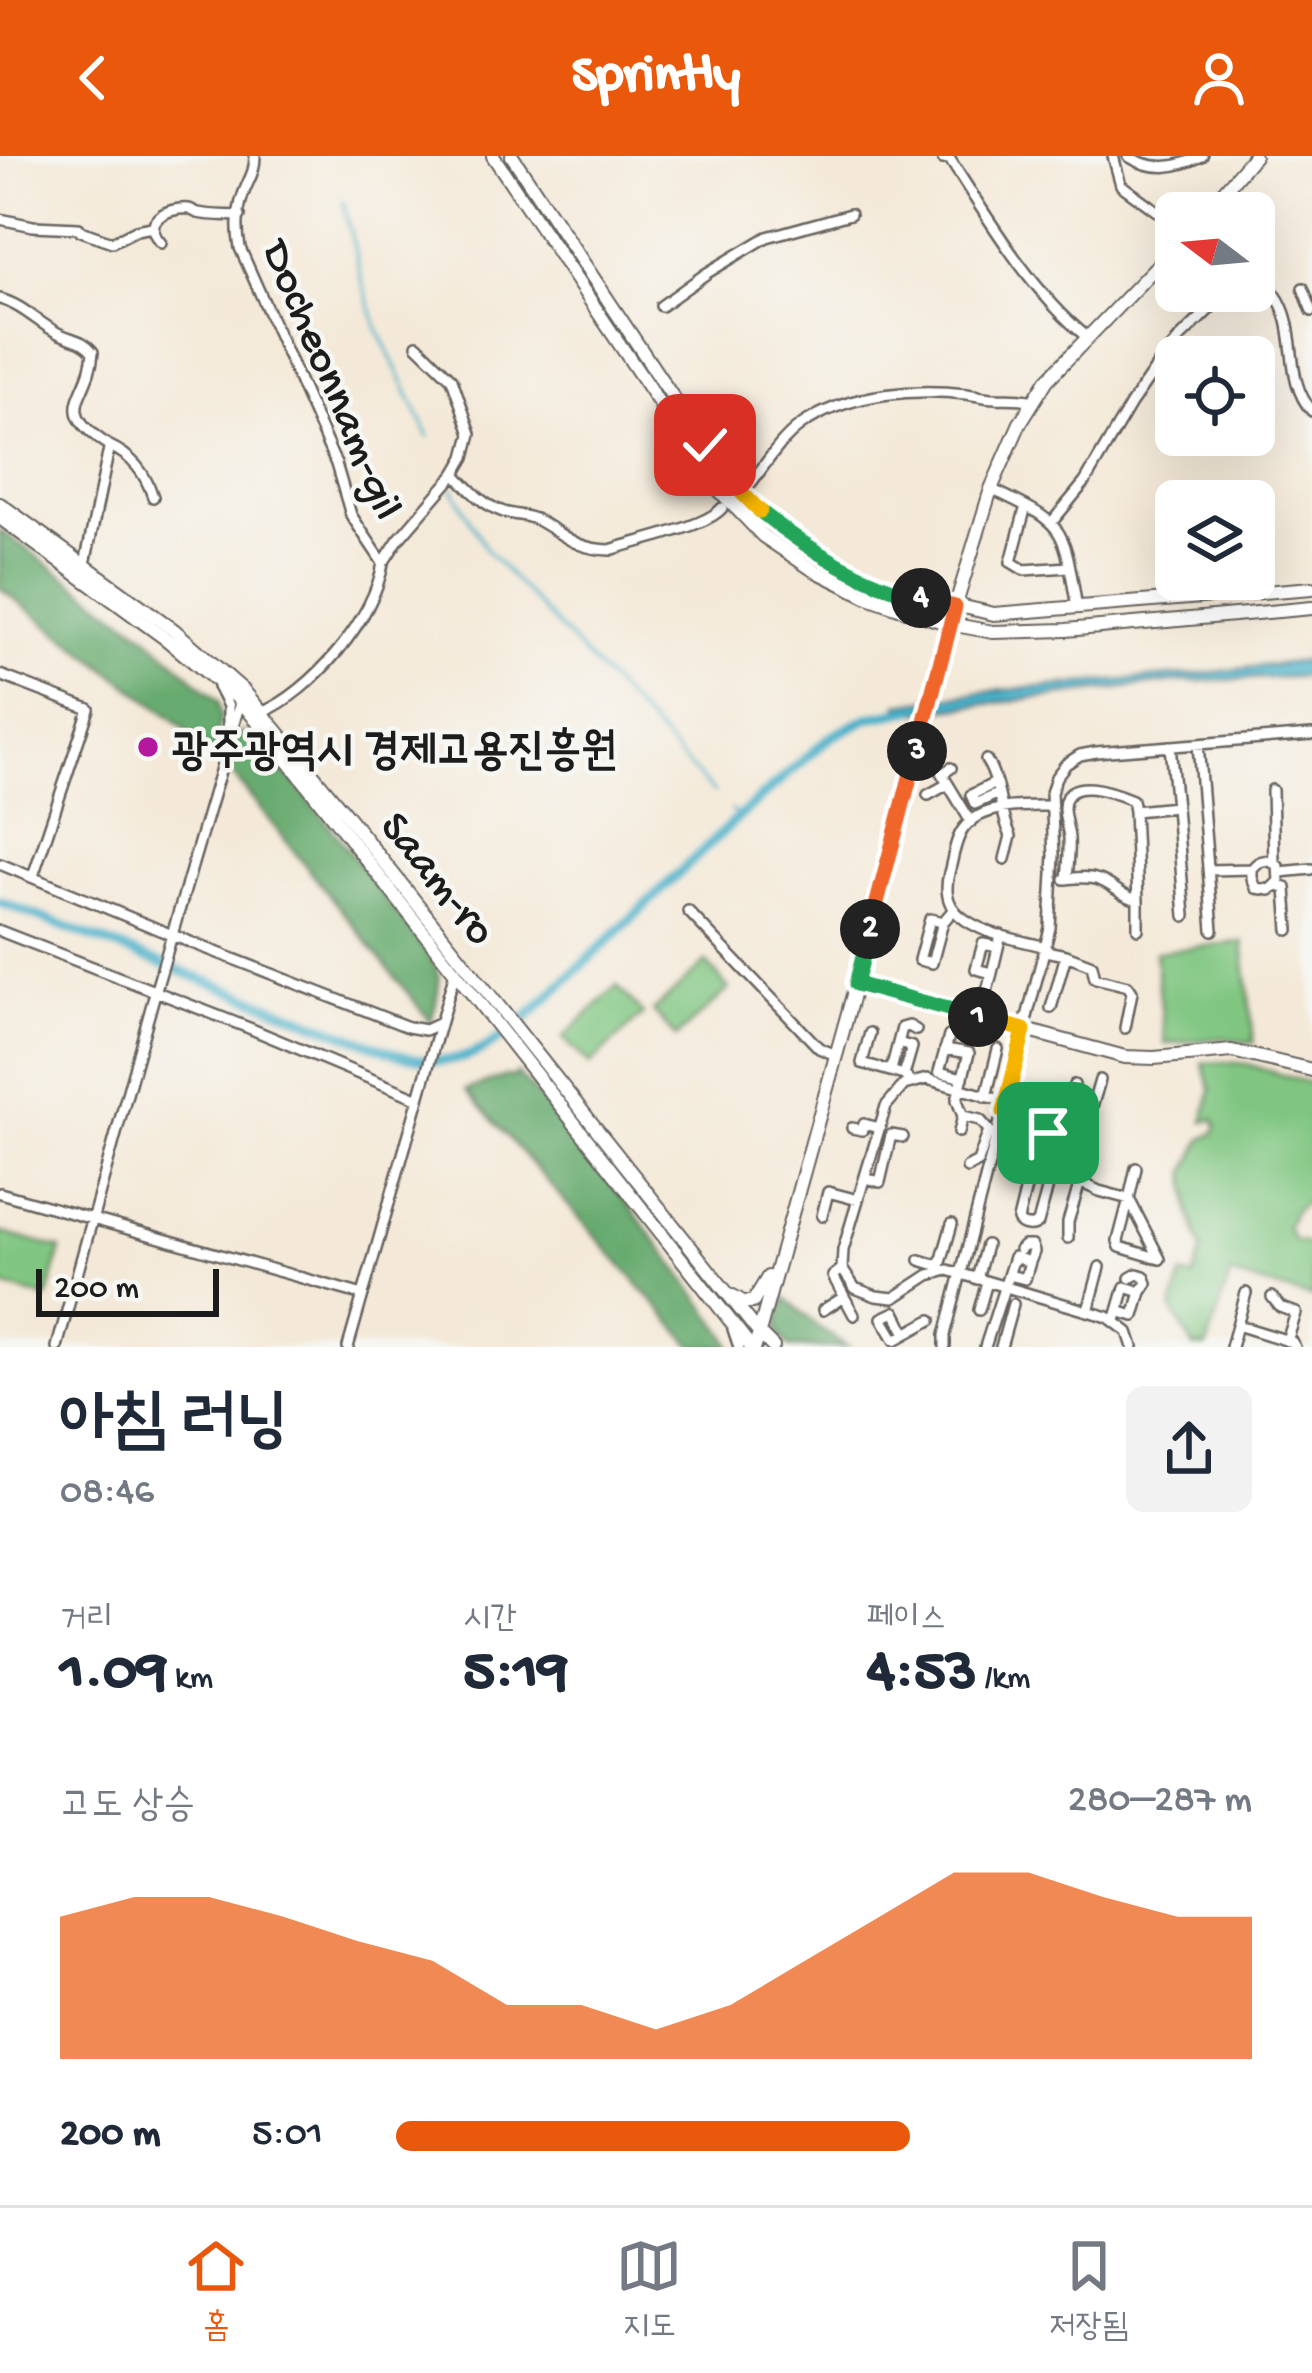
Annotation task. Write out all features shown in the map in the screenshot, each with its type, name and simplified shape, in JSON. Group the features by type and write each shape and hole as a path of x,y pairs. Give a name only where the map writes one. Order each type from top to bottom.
{"main road":[{"path":"493,156 696,460 731,505 778,548 810,568 868,597 950,625 992,632 1312,608"},
{"path":"512,156 722,470 755,508 852,572 908,594 994,614 1312,587"},
{"path":"1223,192 1254,156"},
{"path":"755,1342 991,489 1032,401 1060,364 1155,267"},
{"name":"Saam-ro","path":"0,504 174,630 262,713 459,955 485,1000"},
{"name":"Saam-ro","path":"0,518 242,696 455,971 485,1000 726,1291 755,1342"},
{"path":"856,984 1125,1057 1232,1052 1312,1070"},
{"name":"Saam-ro","path":"533,1058 725,1314 755,1342 773,1347"},
{"path":"726,1291 743,1302 753,1302 780,1255"}],"street":[{"name":"Docheonnam-gil","path":"255,156 239,216 244,259 340,473 351,515 382,562"},
{"path":"1113,156 1121,185 1155,210"},
{"path":"1128,156 1141,164 1172,167 1202,156"},
{"path":"943,159 949,158 994,229 1047,297 1087,337"},
{"name":"Docheonnam-gil","path":"0,219 33,226 79,227 112,242 186,209 239,216"},
{"path":"661,306 754,243 850,214"},
{"path":"152,227 161,243"},
{"path":"1308,292 1312,311"},
{"path":"1275,295 1284,312 1296,386 1312,411"},
{"path":"0,299 91,347 93,359 77,412 87,431 137,465 152,497"},
{"path":"1052,522 1085,482 1158,364 1207,312"},
{"path":"417,345 452,379 471,427 469,447 455,474"},
{"path":"751,483 793,431 848,403 896,394 949,393 1032,401"},
{"path":"85,564 108,445"},
{"name":"Docheonnam-gil","path":"262,713 298,691 326,664 367,608 382,562 455,474 500,511 536,519 565,539 600,549 699,523 718,515 722,508"},
{"path":"991,489 1052,522 1064,542 1077,608"},
{"path":"1026,506 1012,562 1024,570 1070,566"},
{"path":"0,675 88,709 32,876"},
{"path":"212,676 228,706 226,750"},
{"path":"57,1347 242,696"},
{"path":"226,750 240,726 264,729"},
{"path":"945,1347 1052,915 1051,793 1056,777 1080,755 1312,735"},
{"path":"1198,744 1213,929"},
{"path":"1170,746 1185,916"},
{"path":"986,760 1011,836 1005,859"},
{"path":"951,768 942,774 971,822"},
{"path":"928,795 948,784"},
{"path":"1067,879 1066,799 1076,790 1093,787 1132,800 1138,929"},
{"path":"1271,790 1276,886"},
{"path":"1105,802 1113,792"},
{"path":"1052,806 1011,806 971,822 960,836 946,884 947,897 973,925 1092,965 1095,978 1128,986 1132,992 1125,1028"},
{"path":"1134,811 1176,807"},
{"path":"1208,870 1252,868 1262,860 1277,868 1312,869"},
{"path":"0,864 171,938 408,1027 439,1029"},
{"path":"1252,868 1256,888 1286,888 1289,929"},
{"path":"1054,880 1102,880 1117,893 1138,900"},
{"path":"943,922 954,909"},
{"path":"688,911 819,1048 836,1055"},
{"path":"0,931 421,1094"},
{"path":"987,991 1001,934"},
{"path":"348,1347 459,955"},
{"path":"1051,1008 1066,956"},
{"path":"891,1070 902,1028 916,1030"},
{"path":"870,1033 862,1064 986,1097 1083,1139 1088,1150 1068,1238"},
{"path":"949,1036 939,1072 960,1089"},
{"path":"898,1043 912,1047 908,1078 890,1100 879,1128 843,1250 842,1268 855,1288 894,1298 929,1275 948,1270 982,1281 1007,1281 1088,1311 1134,1316 1148,1283 1137,1274 1130,1278"},
{"path":"945,1049 969,1053 960,1089 963,1116 959,1132"},
{"path":"986,1097 998,1049"},
{"path":"1083,1139 1100,1080"},
{"path":"1036,1107 1038,1123 1019,1223 1031,1226 1038,1223 1074,1085"},
{"path":"944,1096 960,1089"},
{"path":"963,1116 980,1120 988,1130 978,1162 967,1168"},
{"path":"861,1122 879,1128"},
{"path":"1038,1123 1048,1133 1046,1150"},
{"path":"865,1178 880,1182 891,1135 903,1137"},
{"path":"1031,1161 1129,1199 1160,1259 1118,1244 1129,1199 1136,1168"},
{"path":"822,1216 828,1192 858,1200"},
{"path":"0,1193 363,1295"},
{"path":"939,1270 952,1225"},
{"path":"980,1310 986,1245"},
{"path":"985,1347 1014,1257 1030,1262 1034,1252 1032,1246 1019,1250"},
{"path":"920,1259 939,1270"},
{"path":"1088,1311 1100,1267"},
{"path":"842,1268 832,1276 854,1315"},
{"path":"1116,1315 1125,1287 1142,1292"},
{"path":"1232,1347 1246,1293"},
{"path":"823,1310 844,1297"},
{"path":"1237,1325 1291,1344 1296,1313 1280,1307 1272,1297"},
{"path":"894,1298 895,1312 882,1318 895,1340 931,1320"},
{"path":"1001,1347 1013,1304"},
{"path":"725,1314 739,1347"},
{"path":"1116,1315 1133,1347"}],"green space":[{"path":"0,530 146,635 218,701 221,718 213,755 172,718 0,588"},
{"path":"243,732 303,792 428,953 439,981 431,1022 228,769"},
{"path":"1243,942 1254,1043 1222,1038 1165,1044 1155,952"},
{"path":"706,962 729,989 676,1037 653,1011"},
{"path":"617,986 643,1014 590,1065 563,1038"},
{"path":"1225,1062 1312,1084 1312,1197 1295,1210 1287,1227 1294,1241 1312,1245 1312,1298 1230,1275 1207,1347 1193,1347 1172,1309 1182,1275 1193,1278 1202,1250 1190,1212 1187,1171 1202,1140 1217,1126 1214,1119 1204,1122 1211,1090 1203,1063"},
{"path":"517,1073 625,1201 732,1347 694,1347 466,1090"},
{"path":"0,1232 61,1249 47,1299 0,1285"},
{"path":"786,1298 848,1347 790,1347 778,1329"}],"water":[{"path":"1312,660 1312,676 1175,682 899,714 899,704 982,692"}],"waterway":[{"path":"343,201 378,329 429,437"},
{"path":"452,487 487,551 714,793"},
{"path":"0,902 397,1054 435,1061 465,1057 523,1021 829,738 868,718 913,709"},
{"path":"731,810 738,817"}],"place":[{"name":"광주광역시 경제고용진흥원","path":"148,747"}],"route":[{"path":"705,445 755,508 809,547 878,584 955,607 856,984 1024,1030 1004,1112 1042,1124 1048,1133"}]}
